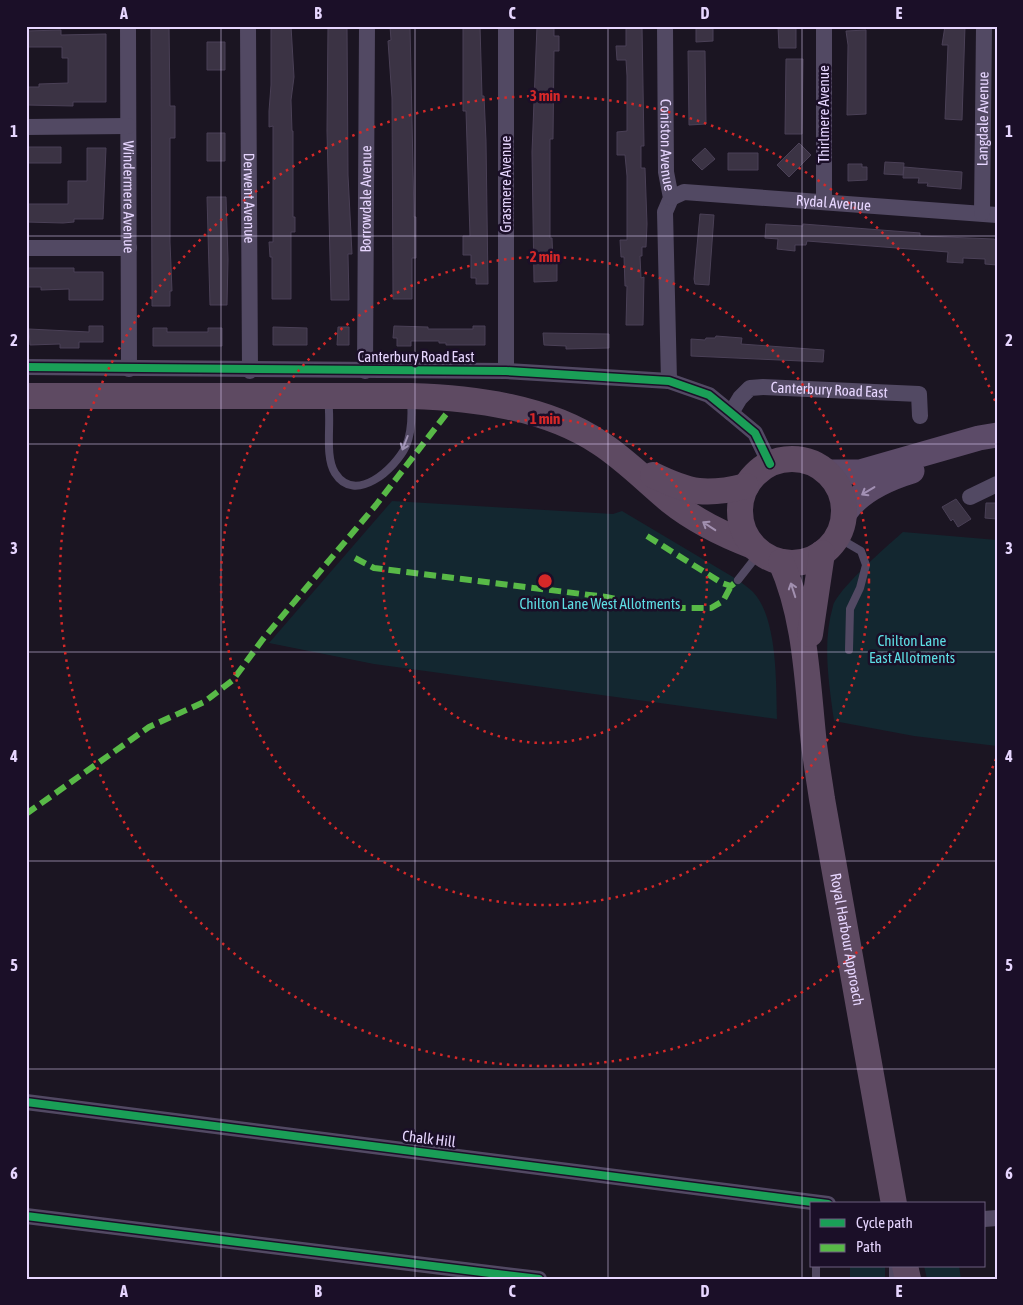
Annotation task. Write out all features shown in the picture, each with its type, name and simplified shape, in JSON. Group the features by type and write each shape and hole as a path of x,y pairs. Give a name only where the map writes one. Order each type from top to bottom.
{"highway":[{"path":"26,396 411,396 445,397 505,406 554,421 599,442 626,462 672,502 722,534 765,553 803,562 834,535 840,492 827,472 814,464 800,460 785,460 770,464 756,473 746,486 740,504 741,523 765,553"},
{"path":"626,462 691,491 718,493 746,486"},
{"name":"Royal Harbour Approach","path":"808,673 814,600 834,535"},
{"name":"Royal Harbour Approach","path":"765,553 794,591 808,673 813,736 822,799 894,1202"}],"main road":[{"path":"827,472 860,472 969,441 997,435"},
{"path":"834,535 854,500 898,475 997,448"}],"street":[{"name":"Windermere Avenue","path":"128,26 129,368"},
{"name":"Derwent Avenue","path":"248,26 250,371"},
{"name":"Borrowdale Avenue","path":"366,371 367,26"},
{"name":"Grasmere Avenue","path":"506,26 506,371"},
{"name":"Coniston Avenue","path":"664,26 666,172 672,198 665,212 669,381"},
{"name":"Thirlmere Avenue","path":"824,26 824,202"},
{"name":"Langdale Avenue","path":"984,26 989,214"},
{"path":"26,127 128,126"},
{"name":"Rydal Avenue","path":"672,198 684,192 989,214"},
{"path":"26,248 129,248"},
{"name":"Canterbury Road East","path":"26,368 250,371 506,371 669,381 709,395 731,413 755,433 770,464"},
{"name":"Canterbury Road East","path":"731,413 740,398 750,388 763,387 919,394 920,416"},
{"path":"970,497 997,484"},
{"name":"Chalk Hill","path":"26,1102 811,1202"},
{"path":"26,1216 539,1279"}],"lane":[{"path":"328,396 331,415 330,458 333,471 342,483 353,486 371,482 384,475 406,445 412,416 411,396"},
{"path":"834,535 861,551 866,565 860,588 850,609 849,650"},
{"path":"738,580 765,553"}],"green space":[{"name":"Chilton Lane West Allotments","path":"392,501 613,514 622,511 738,580 753,592 767,618 771,635 776,671 777,719 374,664 269,643"},
{"name":"Chilton Lane East Allotments","path":"903,532 997,540 997,746 914,736 834,721 827,649 833,606 837,598 853,579"},
{"path":"850,1268 885,1268 885,1279 850,1279"},
{"path":"924,1268 959,1268 961,1279 927,1279"}],"building":[{"path":"151,26 169,26 170,106 175,106 175,138 170,138 172,291 170,291 170,306 152,306"},
{"path":"271,26 291,26 294,77 291,100 293,217 295,217 295,232 291,232 291,299 272,299 272,257 270,257 269,242 273,242 273,126 269,127"},
{"path":"328,26 347,26 348,175 352,254 348,254 349,300 331,300 327,131"},
{"path":"390,26 410,26 414,217 416,217 416,258 412,258 412,299 393,299 392,98 388,41 391,40"},
{"path":"463,26 480,26 482,96 484,96 486,141 488,284 476,284 476,278 471,278 471,255 463,255 463,236 470,236 466,111 463,111"},
{"path":"537,26 554,26 554,36 559,36 559,51 554,51 553,139 550,139 550,238 552,238 553,263 557,263 557,281 534,282 532,152"},
{"path":"626,26 642,26 644,146 641,146 641,168 645,168 647,224 646,247 642,247 642,256 640,256 641,278 644,277 643,325 626,325 627,286 625,286 624,257 621,257 620,240 627,240 627,176 625,155 617,155 617,132 627,131 627,76 626,60 617,60 616,46 626,46"},
{"path":"696,26 713,26 713,41 696,42"},
{"path":"778,26 796,26 796,48 779,48"},
{"path":"945,26 965,26 962,120 945,119 948,45 942,45"},
{"path":"61,30 61,35 106,34 106,102 73,102 73,106 26,105 26,87 39,87 39,84 68,83 68,58 62,58 62,47 26,47 26,31"},
{"path":"866,30 866,114 847,115 848,45 846,31"},
{"path":"207,42 225,42 225,70 207,70"},
{"path":"688,51 705,51 706,124 689,125"},
{"path":"786,59 803,59 802,134 785,134"},
{"path":"207,133 225,133 225,161 207,161"},
{"path":"799,143 811,155 789,177 777,165"},
{"path":"26,147 61,147 61,163 26,163"},
{"path":"87,148 106,148 103,219 74,219 74,222 63,223 26,222 26,204 68,204 68,181 87,181"},
{"path":"705,148 715,159 702,170 692,160"},
{"path":"728,153 758,153 758,170 728,170"},
{"path":"885,162 904,163 903,175 884,174"},
{"path":"848,164 862,164 862,167 867,167 867,180 848,181"},
{"path":"904,167 962,172 961,189 927,186 928,183 918,183 919,178 903,178"},
{"path":"207,197 226,197 227,305 210,305"},
{"path":"700,214 714,215 709,285 695,284 694,279"},
{"path":"766,224 803,226 803,224 920,233 920,236 994,239 997,241 997,265 985,264 985,259 963,258 963,263 947,262 948,252 807,241 806,245 795,245 795,251 777,249 778,239 765,238"},
{"path":"26,268 74,268 74,272 103,272 103,300 69,300 69,289 41,290 41,287 26,287"},
{"path":"89,326 103,326 103,342 79,342 79,348 60,348 60,344 30,345 29,329 89,332"},
{"path":"394,326 428,327 428,329 473,329 473,326 485,326 485,345 446,345 446,343 439,343 439,341 411,341 411,346 397,346 397,338 393,338"},
{"path":"273,327 307,328 307,345 273,345"},
{"path":"338,327 349,327 349,345 337,345"},
{"path":"153,328 167,328 167,332 208,332 208,328 222,328 222,346 153,346"},
{"path":"543,333 609,334 609,348 566,349 566,346 544,345"},
{"path":"716,336 742,338 741,344 824,350 823,362 691,356 691,339 705,340 706,338 715,338"},
{"path":"956,499 971,519 958,527 953,519 951,521 942,507"},
{"path":"986,503 997,503 997,519 985,518"}],"marked path":[{"path":"26,814 149,727 204,702 233,680 263,639 376,505 447,413"},
{"path":"647,536 722,583 731,586 738,580"},
{"path":"355,558 374,568 606,597 661,608 711,608 723,601 731,586"}],"cycle path":[{"path":"26,367 506,371 669,381 709,395 731,413 755,433 770,464"},
{"path":"26,1102 812,1202"},
{"path":"26,1216 539,1279"}]}
